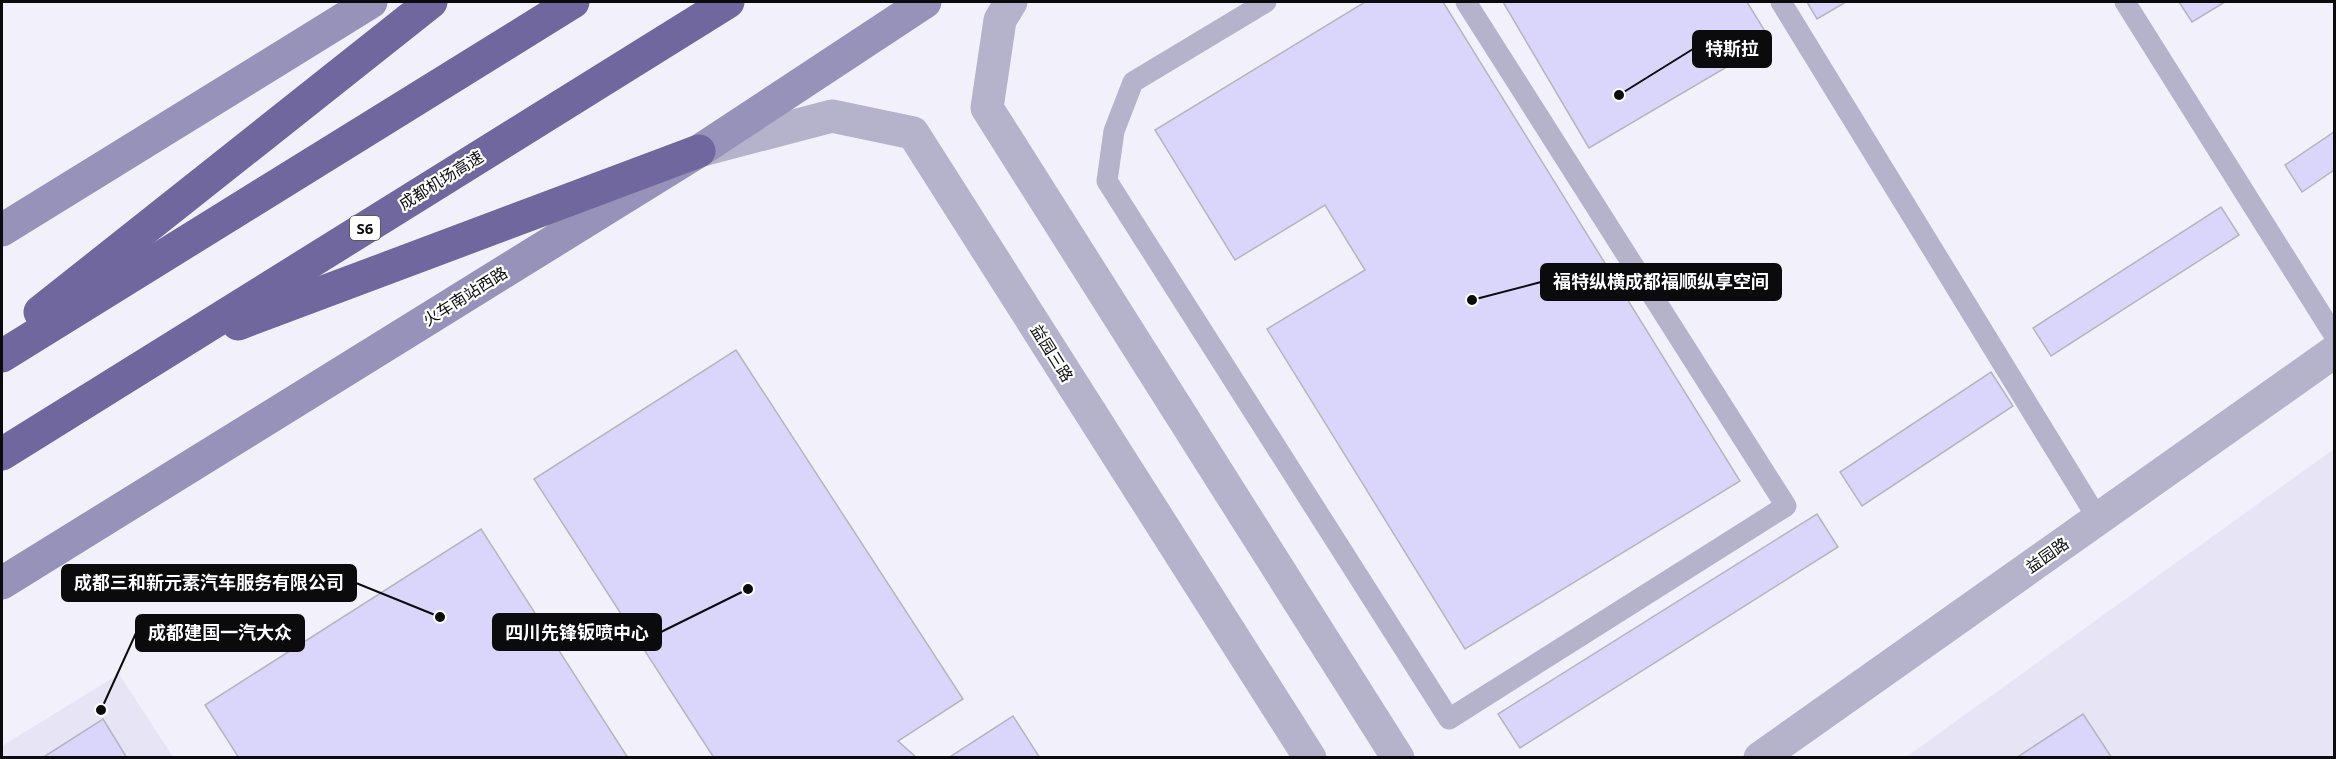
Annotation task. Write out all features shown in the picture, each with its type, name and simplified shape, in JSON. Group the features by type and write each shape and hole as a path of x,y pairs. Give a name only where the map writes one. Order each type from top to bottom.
{"highway":[{"path":"2,342 431,2"},
{"path":"2,356 573,2"},
{"name":"成都机场高速","path":"2,454 728,2"},
{"path":"171,349 699,151"}],"main road":[{"path":"2,230 371,2"},
{"name":"火车南站西路","path":"2,584 699,151 925,2"}],"street":[{"path":"1011,2 1000,20 987,108 1398,758"},
{"name":"益园三路","path":"699,151 832,116 913,134 1310,758"},
{"name":"益园路","path":"1760,758 2334,352"}],"lane":[{"path":"1266,2 1133,82 1114,130 1107,181 1449,719 1786,506 1466,2"},
{"path":"1781,2 2098,519"},
{"path":"2125,2 2334,335"}],"shaded area":[{"path":"2334,449 2334,757 1906,757"},
{"path":"119,674 173,757 2,758 2,746"}],"building":[{"path":"1365,2 1443,2 1740,481 1465,649 1267,329 1365,270 1325,205 1235,260 1155,130"},
{"path":"1503,2 1747,2 1771,41 1589,148"},
{"path":"1807,2 1846,2 1817,19"},
{"path":"2179,2 2225,2 2192,22"},
{"path":"2334,132 2334,170 2302,192 2285,165"},
{"path":"2221,207 2239,235 2051,356 2033,328"},
{"path":"736,350 963,699 898,741 917,758 714,758 534,479"},
{"path":"1991,372 2013,406 1862,506 1840,472"},
{"path":"1817,514 1838,547 1520,748 1498,714"},
{"path":"481,529 628,758 239,758 205,705"},
{"path":"2083,714 2112,758 2016,758"},
{"path":"1013,716 1040,758 948,758"},
{"path":"103,719 127,758 42,758"}],"place":[{"name":"特斯拉","path":"1619,95"},
{"name":"福特纵横成都福顺纵享空间","path":"1472,300"},
{"name":"四川先锋钣喷中心","path":"748,589"},
{"name":"成都三和新元素汽车服务有限公司","path":"440,617"},
{"name":"成都建国一汽大众","path":"101,710"}]}
